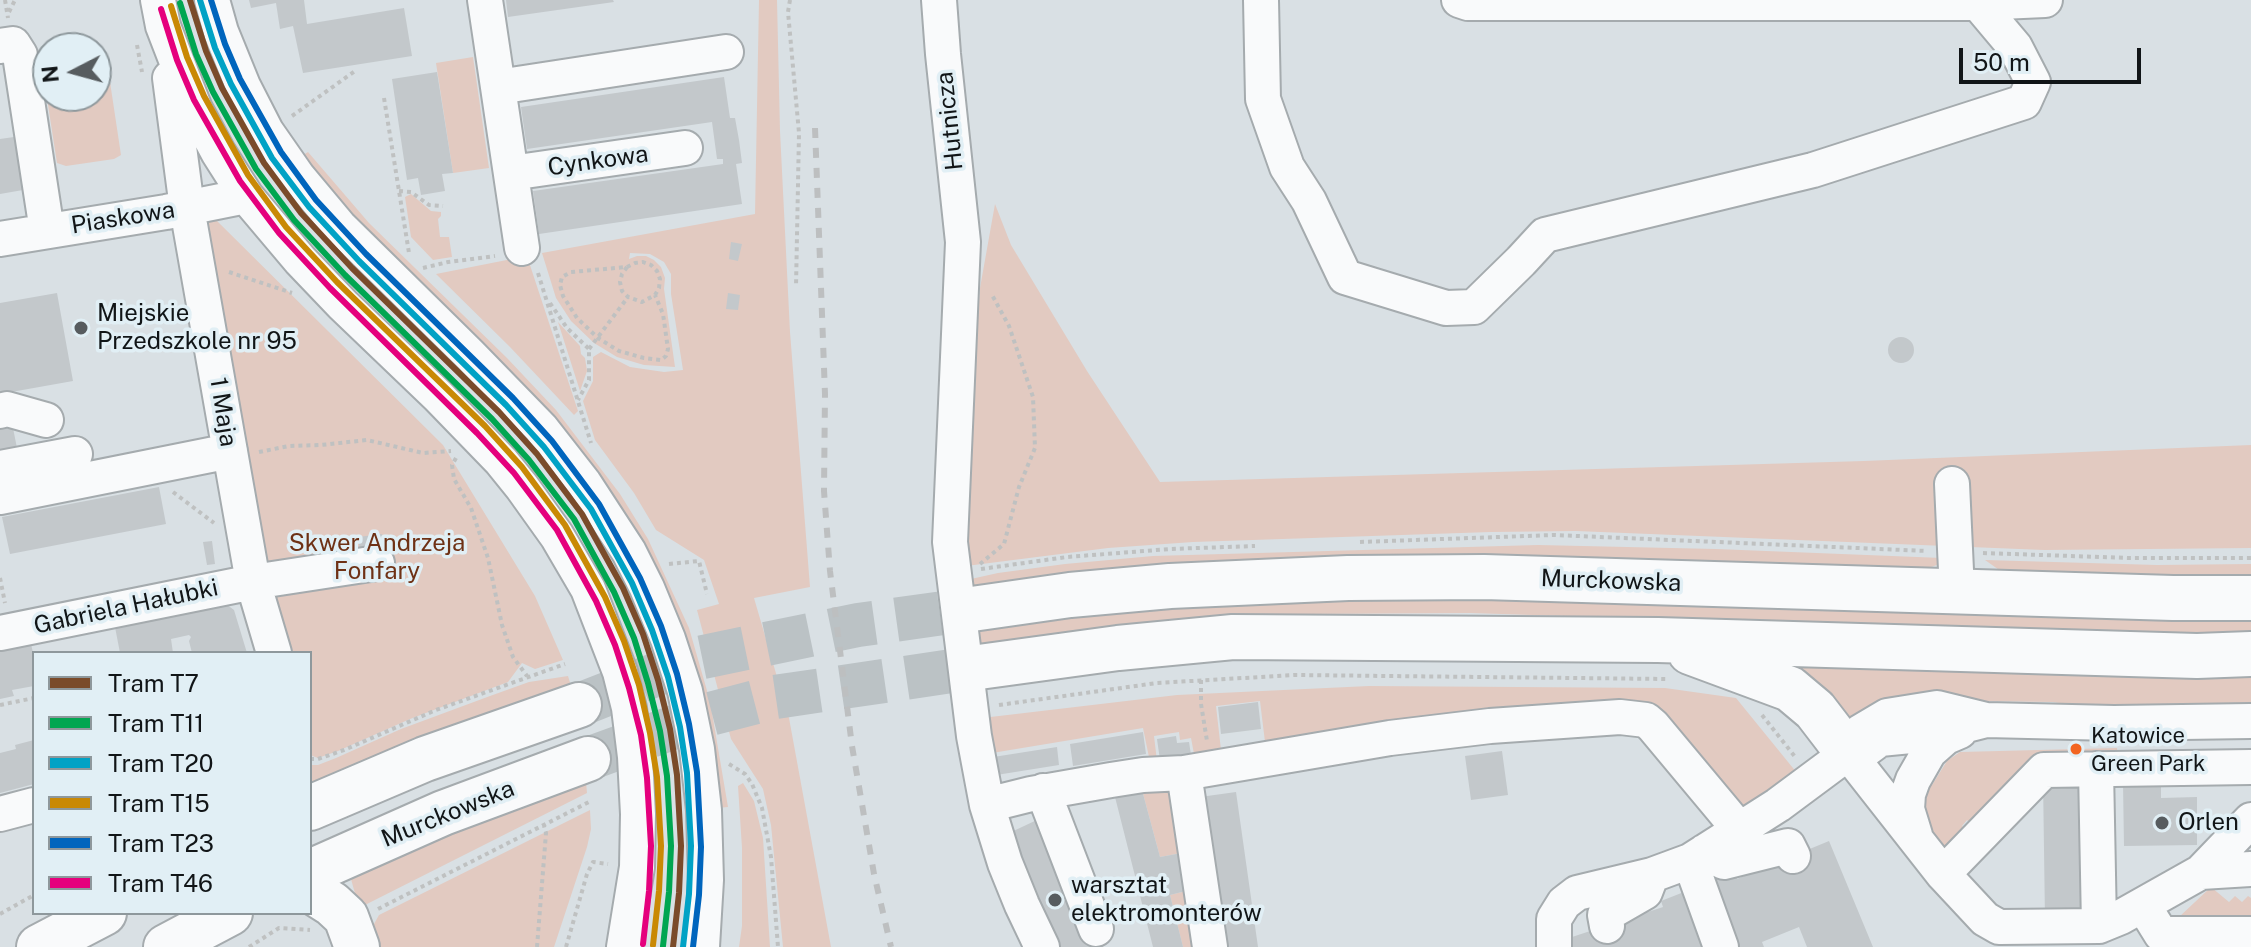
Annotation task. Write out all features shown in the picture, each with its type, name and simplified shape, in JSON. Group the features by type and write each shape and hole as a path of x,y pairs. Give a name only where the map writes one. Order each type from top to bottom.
{"highway":[{"name":"Murckowska","path":"972,590 1070,595 1170,586 1348,578 1484,577 2251,598"},
{"path":"979,667 1118,648 1233,637 1666,660 2251,654"},
{"path":"1666,660 1790,689 1815,710 1848,753"},
{"path":"312,807 425,759 579,705"},
{"name":"Murckowska","path":"312,871 443,813 589,780"},
{"path":"312,891 346,917 350,930"},
{"path":"39,947 100,915"},
{"path":"166,947 226,915"}],"street":[{"path":"212,0 243,86 266,131 298,177 339,226 541,428 584,483 633,560 677,663 697,749 704,810 706,880 702,947"},
{"path":"485,0 522,248"},
{"name":"Hutnicza","path":"939,0 963,242 950,542 974,736 987,805 1005,863 1042,947"},
{"path":"1261,0 1263,99 1287,167 1309,201 1345,277 1446,308 1474,307 1545,235 1813,170 2024,102 2033,82 2015,47 1978,3"},
{"path":"1459,0 1468,3 1978,3 2045,0"},
{"name":"1 Maja","path":"161,13 195,109 246,196 311,271 501,461 557,536 588,589 620,672 629,708 635,757 638,852 624,947"},
{"name":"1 Maja","path":"161,13 187,208 253,582 273,651"},
{"path":"4,30 20,55 47,231"},
{"path":"498,87 726,52"},
{"name":"Cynkowa","path":"511,173 685,148"},
{"name":"Piaskowa","path":"0,239 246,196"},
{"path":"0,411 7,409 46,420"},
{"path":"0,497 230,451"},
{"path":"0,468 75,454"},
{"path":"1952,484 1957,592"},
{"name":"Gabriela Hałubki","path":"1,630 253,582 377,563"},
{"path":"987,805 1043,791 1143,775 1198,770 1390,738 1490,726 1620,717 1646,720 1653,726 1739,829"},
{"path":"1917,841 1907,809 1908,794 1919,766 1946,737 1986,720"},
{"path":"1554,947 1554,919 1564,903 1577,893 1652,875 1697,857 1778,805 1848,753 1865,750 1880,739 1931,734 1986,720 2114,723 2251,721"},
{"path":"1848,753 1943,874 1985,919 1999,927 2099,926 2201,872 2251,820"},
{"path":"1943,874 2044,770 2251,767"},
{"path":"2096,769 2099,926"},
{"path":"1198,770 1210,947"},
{"path":"1043,791 1096,929"},
{"path":"0,814 32,806"},
{"path":"1697,857 1724,862 1788,846 1793,856"},
{"path":"1697,857 1721,947"},
{"path":"2201,872 2251,869"},
{"path":"1607,926 1605,915 1645,892 1652,875"},
{"path":"2143,905 2161,934 2251,934"}],"path":[{"path":"4,30 15,0"},
{"path":"790,0 788,12 799,133 796,287"},
{"path":"292,116 355,71"},
{"path":"384,98 409,255"},
{"path":"399,191 411,192 429,205 443,206"},
{"path":"963,242 1009,326 1033,397 1035,448 1019,487 1004,544 972,590"},
{"path":"423,268 485,259 504,254 510,249 531,251 591,443"},
{"path":"197,257 292,294"},
{"path":"627,267 620,282 622,291 628,297 642,302 655,295 660,279 651,265 643,262 627,267 571,272 562,277 560,285 577,318 598,338 619,351 661,360 668,349 663,314 655,295"},
{"path":"282,283 298,299"},
{"path":"578,400 589,380 589,349 628,297"},
{"path":"546,298 567,328 589,349"},
{"path":"230,451 243,455 289,446 367,440 423,453 453,451"},
{"path":"442,440 466,465"},
{"path":"458,456 452,465 454,479 471,508 488,558 502,625 513,657 529,677"},
{"path":"142,469 225,531"},
{"path":"669,564 699,561 707,594"},
{"path":"998,706 1127,686 1201,680 1666,660"},
{"path":"312,759 344,750 436,710 565,664"},
{"path":"1198,770 1201,680"},
{"path":"0,705 32,698"},
{"path":"729,764 745,774 762,808 771,857 778,947"},
{"path":"249,947 279,928 350,930 544,825 589,780"},
{"path":"537,947 546,833 544,825"},
{"path":"607,875 609,852"},
{"path":"566,947 593,862 608,864"},
{"path":"0,914 32,896"}],"green space":[{"path":"759,0 777,0 790,332 810,587 754,598 789,718 831,947 783,947 771,825 763,789 731,739 697,610 719,604 704,560 656,530 634,493 595,440 583,401 593,381 593,357 601,352 630,367 664,372 683,370 671,294 671,274 664,262 650,254 630,253 629,259 646,256 654,260 665,278 675,367 644,365 617,357 594,343 571,321 556,298 542,253 755,214"},
{"path":"473,57 489,168 453,173 436,63"},
{"path":"112,95 121,155 114,159 66,166 57,163 49,112 112,112"},
{"path":"308,152 369,223 556,410 620,494 648,539 689,628 710,701 728,807 717,808 679,624 367,232 327,188 303,155"},
{"path":"411,194 431,211 441,212 438,219 440,237 449,237 452,257 433,260 411,237 405,197"},
{"path":"995,204 1011,245 1087,371 1160,482 1864,461 2251,445 2251,548 2044,550 1576,531 1491,532 1193,542 1108,548 966,566 980,288"},
{"name":"Skwer Andrzeja Fonfary","path":"213,217 443,445 535,596 563,660 535,669 522,663 508,682 410,719 338,751 318,758 312,756 312,651 282,651 257,558 205,219"},
{"path":"527,256 578,411 574,415 436,274"},
{"path":"558,322 580,346 585,358 587,371 580,391"},
{"path":"1538,545 1942,558 1937,565 1922,570 973,591 971,579 1065,564 1153,556"},
{"path":"1985,560 2157,565 2251,564 2251,574 2002,572"},
{"path":"1457,598 2251,616 2251,633 2066,632 1470,613 1311,614 1183,620 975,645 974,632 1123,611 1270,600"},
{"path":"1776,663 2021,674 2251,675 2251,710 2126,712 2052,702 1977,701 1856,725"},
{"path":"568,676 571,686 395,748 312,784 312,765 529,682"},
{"path":"1369,686 1665,688 1736,698 1797,773 1746,818 1649,711 1265,742 1260,701 1216,706 1221,750 1194,754 1191,738 1180,740 1179,732 1154,736 1157,761 1150,762 1143,728 986,754 982,718 1177,695"},
{"path":"2117,748 2118,759 2052,760 1976,829 1967,820 1962,826 1970,835 1944,849 1921,826 1924,781 1932,785 1947,761 1960,752"},
{"path":"586,782 587,793 359,908 351,879 354,876 512,809"},
{"path":"743,783 754,801 763,838 770,947 739,947 742,848 738,786"},
{"path":"1172,784 1187,852 1160,857 1142,790"},
{"path":"590,810 591,829 587,847 554,947 374,947 374,924 379,915"},
{"path":"2211,887 2229,902 2235,896 2242,902 2248,896 2251,898 2251,925 2180,922 2179,917"},
{"path":"1194,889 1196,947 1183,947 1170,895"}],"building":[{"path":"249,0 304,0 307,24 404,8 412,56 303,73 293,26 280,29 276,3 251,8"},
{"path":"506,0 613,0 614,2 508,17"},
{"path":"437,72 453,173 442,174 445,191 421,195 418,178 407,180 392,79"},
{"path":"724,77 730,118 735,118 739,140 742,163 736,164 742,204 539,234 533,191 723,164 723,159 717,159 712,122 527,149 521,107"},
{"path":"14,137 23,190 0,194 0,139"},
{"path":"731,242 742,244 738,261 729,259"},
{"path":"57,293 73,381 0,394 0,303"},
{"path":"728,293 740,295 738,310 726,309"},
{"path":"1901,337 1910,341 1914,350 1910,359 1901,363 1892,359 1888,350 1892,341"},
{"path":"13,428 17,448 0,451 0,430"},
{"path":"159,487 166,524 10,554 2,517"},
{"path":"382,534 386,556 361,559 358,537"},
{"path":"212,541 215,564 207,565 203,542"},
{"path":"226,604 234,610 246,651 192,651 189,635 171,639 173,651 120,651 115,627"},
{"path":"31,644 33,651 32,686 12,690 14,696 0,699 0,650"},
{"path":"1258,702 1261,729 1221,734 1218,707"},
{"path":"1143,732 1146,754 1073,766 1070,744"},
{"path":"1176,736 1177,743 1189,742 1191,755 1160,760 1157,739"},
{"path":"32,741 32,785 0,793 0,753 16,749 15,745"},
{"path":"1057,747 1059,765 990,776 987,758"},
{"path":"1502,751 1508,795 1471,800 1465,756"},
{"path":"2043,779 2079,779 2081,919 2045,920"},
{"path":"2161,782 2161,798 2197,797 2197,845 2124,846 2123,783"},
{"path":"1142,790 1160,857 1187,852 1194,889 1170,895 1183,947 1153,947 1115,797"},
{"path":"1236,792 1258,947 1221,947 1200,797"},
{"path":"1039,819 1096,947 1057,947 1007,834"},
{"path":"1829,841 1873,947 1807,947 1799,927 1762,942 1764,947 1572,947 1569,938 1663,907 1661,901 1735,872 1737,879"}],"tunnel":[{"path":"579,705 698,658 858,625 972,609"},
{"path":"588,759 710,714 775,697 979,667"}],"railway":[{"path":"815,128 825,394 824,491 830,571 852,746 874,874 891,947"}],"tram line":[{"name":"T7","path":"190,0 222,88 264,163 301,213 352,268 499,412 537,454 582,514 623,588 658,680 677,775 681,846 673,947"},
{"name":"T20","path":"200,0 215,48 231,84 272,158 309,207 359,261 506,405 544,447 591,509 632,583 668,677 687,773 691,846 683,947"},
{"name":"T23","path":"211,0 240,79 281,152 316,200 552,441 599,504 640,578 677,674 697,772 701,847 693,947"},
{"name":"T11","path":"180,3 196,54 213,92 256,169 294,220 345,275 492,419 529,460 574,519 614,592 634,638 648,683 667,776 671,846 663,946"},
{"name":"T15","path":"171,6 187,57 204,96 248,175 286,227 522,467 565,525 605,597 639,685 657,777 661,846 653,945"},
{"name":"T46","path":"161,9 194,100 240,181 279,233 330,288 514,473 557,530 596,601 629,688 641,735 647,778 651,846 643,944"}],"place":[{"name":"Miejskie Przedszkole nr 95","path":"81,328"},
{"name":"Katowice Green Park","path":"2076,749"},
{"name":"Orlen","path":"2162,823"},
{"name":"warsztat elektromonterów","path":"1055,900"}]}
